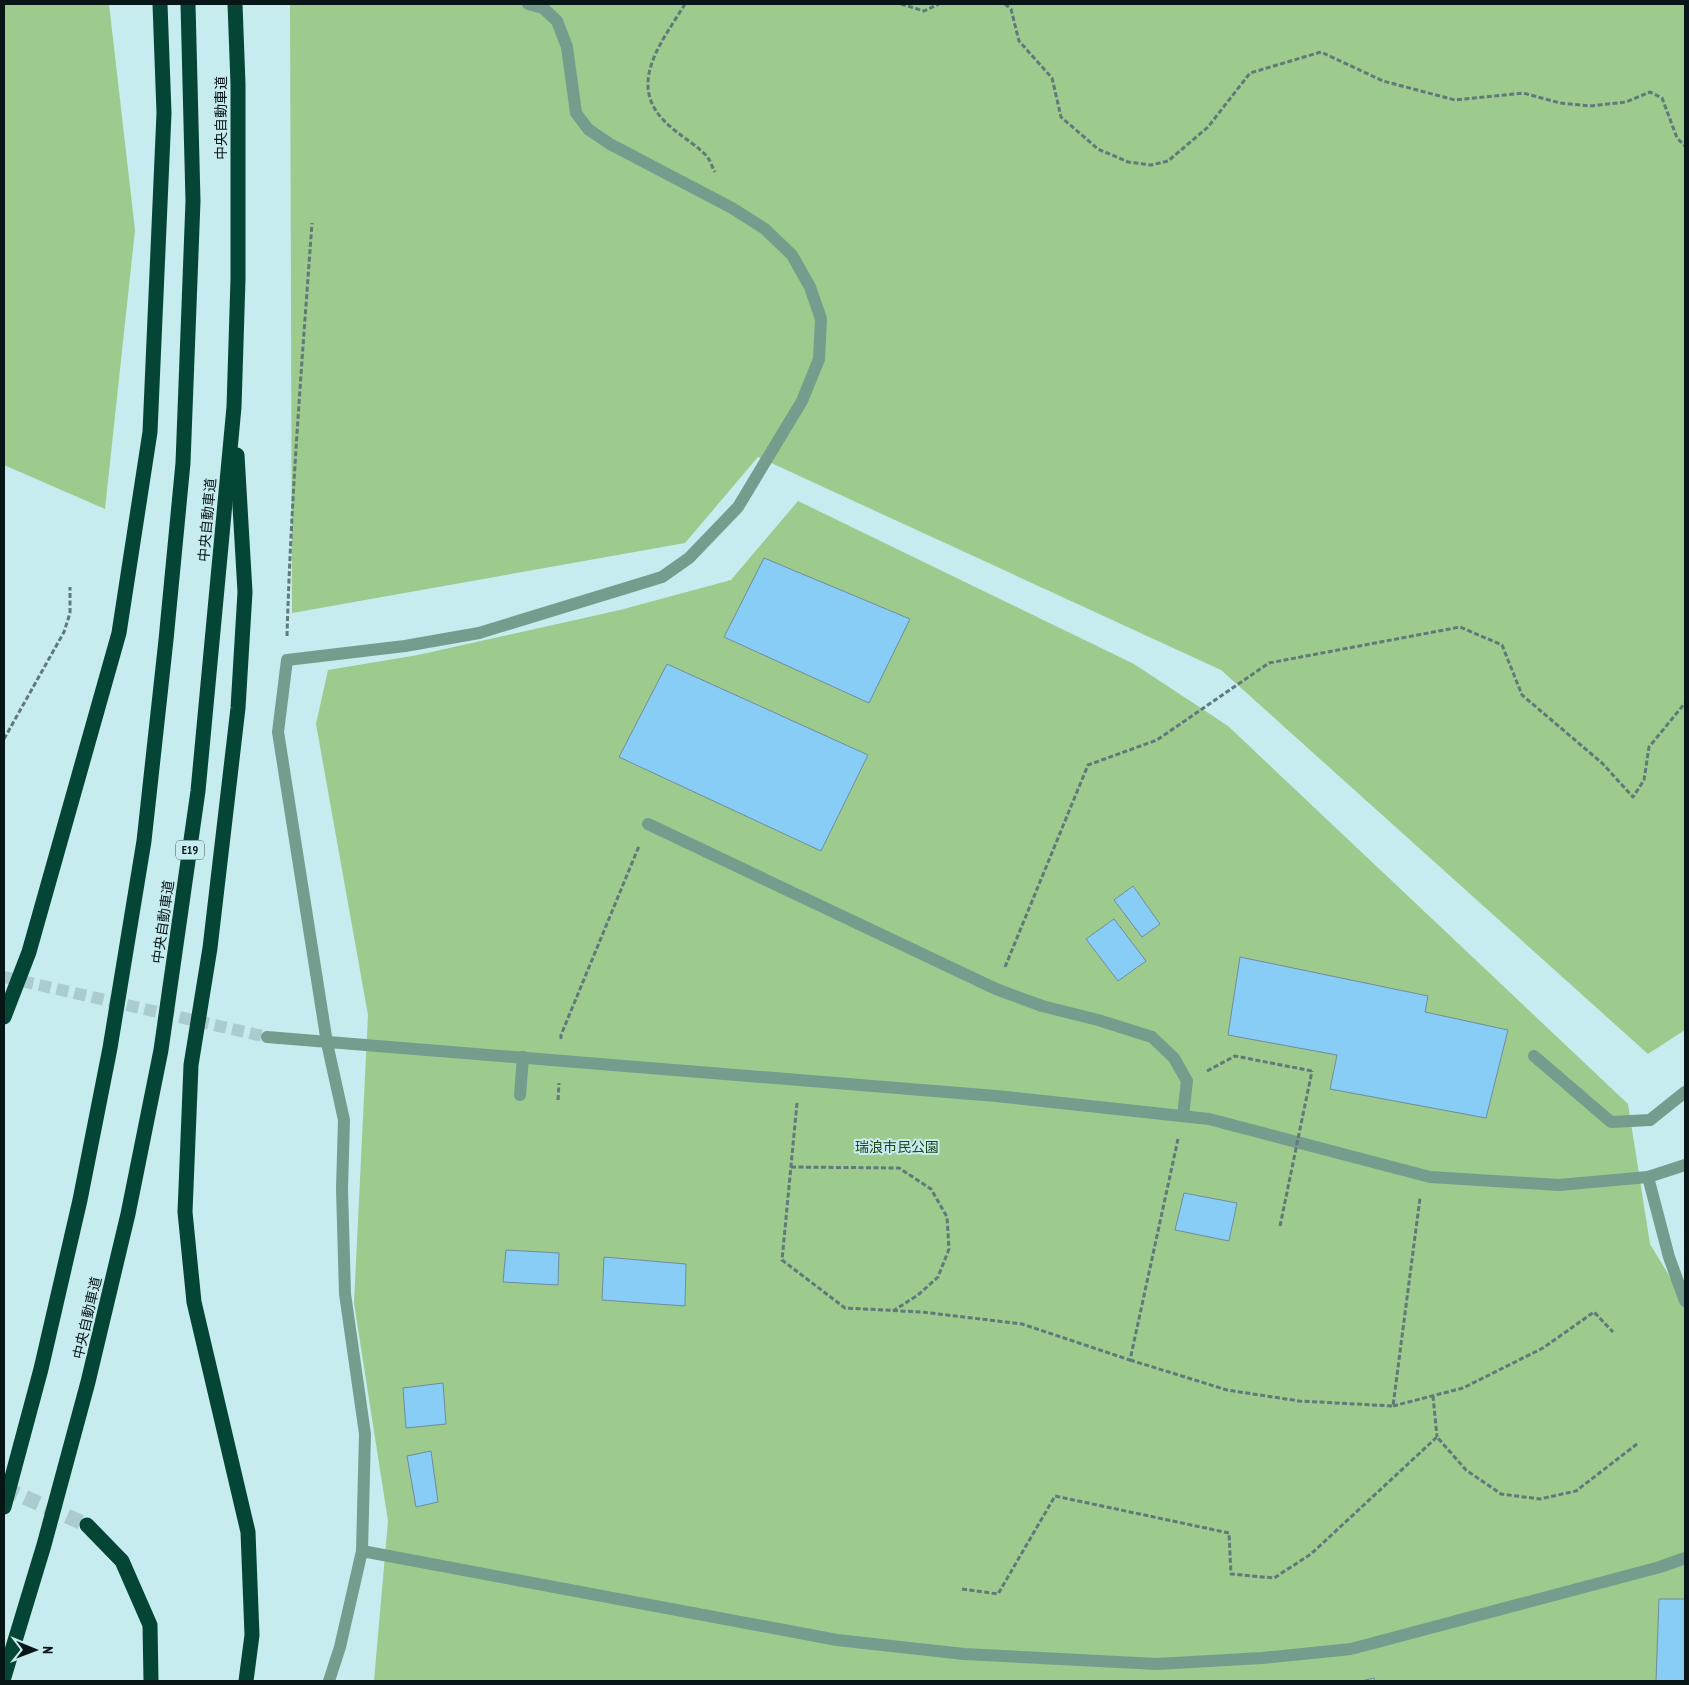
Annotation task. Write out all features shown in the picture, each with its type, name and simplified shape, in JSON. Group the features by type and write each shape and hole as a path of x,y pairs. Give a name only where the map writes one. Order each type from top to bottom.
{"highway":[{"path":"4,1017 29,952 119,633 150,432 164,113 160,4"},
{"name":"中央自動車道","path":"4,1507 41,1369 80,1200 110,1048 144,841 183,462 193,201 188,4"},
{"name":"中央自動車道","path":"4,1677 44,1545 88,1382 128,1214 161,1050 198,791 234,406 238,278 238,84 235,4"},
{"path":"234,406 245,592 238,708 210,948 191,1066 185,1212 194,1302 248,1532 252,1635 246,1681"},
{"path":"87,1525 122,1560 150,1626 151,1681"}],"street":[{"path":"329,1681 340,1647 362,1551 365,1434 345,1294 342,1189 344,1120 327,1043 278,732 287,660 405,646 479,633 662,577 689,558 738,507 802,401 819,360 821,319 810,287 792,255 765,229 732,208 610,144 588,129 576,113 567,47 557,21 543,8 528,4"},
{"path":"648,824 996,989 1042,1006 1098,1020 1152,1037 1174,1058 1187,1081 1183,1116"},
{"path":"267,1037 996,1096 1209,1119 1430,1177 1559,1185 1648,1177 1685,1165"},
{"path":"1534,1056 1611,1122 1650,1120 1685,1092"},
{"path":"520,1095 523,1057"},
{"path":"1648,1177 1669,1256 1685,1301"},
{"path":"362,1551 837,1640 964,1654 1157,1664 1262,1658 1351,1649 1660,1567 1685,1558"}],"path":[{"path":"685,4 652,59 649,72 648,97 662,120 707,157 732,208"},
{"path":"901,4 924,12 939,4"},
{"path":"1005,4 1011,9 1019,41 1052,78 1061,117 1098,149 1128,162 1151,165 1168,161 1208,127 1250,73 1320,52 1384,81 1455,100 1523,93 1560,103 1590,106 1626,102 1650,92 1662,98 1677,138 1685,146"},
{"path":"287,660 289,578 297,435 312,223"},
{"path":"4,739 64,632 70,613 70,587"},
{"path":"996,989 1088,765 1157,740 1269,663 1460,627 1502,644 1522,695 1602,763 1633,797 1644,780 1648,747 1685,703"},
{"path":"561,1044 561,1035 648,824"},
{"path":"1187,1081 1235,1056 1312,1071 1280,1226"},
{"path":"800,1080 782,1260 845,1308 922,1312 1022,1324 1227,1390 1299,1401 1393,1406 1463,1388 1543,1348 1594,1312 1613,1332"},
{"path":"558,1100 559,1081"},
{"path":"1130,1360 1183,1116"},
{"path":"791,1167 899,1168 930,1190 947,1217 949,1249 938,1277 918,1295 893,1311"},
{"path":"1393,1406 1423,1175"},
{"path":"1433,1396 1438,1437 1466,1470 1501,1494 1540,1499 1576,1491 1638,1444"},
{"path":"962,1589 998,1594 1055,1496 1229,1533 1230,1574 1274,1578 1311,1554 1438,1437"}],"green space":[{"path":"4,4 109,4 135,230 105,509 4,465"},
{"path":"290,4 1685,4 1685,1030 1648,1054 1221,670 758,457 685,543 292,613"},
{"name":"瑞浪市民公園","path":"798,501 1134,664 1228,726 1628,1104 1650,1244 1685,1302 1685,1681 374,1681 388,1521 354,1303 368,1015 316,724 328,670 418,655 620,610 731,580"}],"building":[{"path":"764,558 910,619 869,703 724,637"},
{"path":"667,664 868,755 821,851 619,757"},
{"path":"1133,886 1160,924 1142,937 1114,900"},
{"path":"1114,919 1146,961 1118,981 1086,939"},
{"path":"1240,957 1428,996 1425,1012 1508,1030 1486,1118 1330,1089 1337,1055 1228,1035"},
{"path":"1184,1193 1237,1203 1229,1241 1175,1230"},
{"path":"506,1250 559,1253 558,1285 503,1282"},
{"path":"604,1257 686,1264 685,1306 602,1300"},
{"path":"443,1383 446,1424 406,1428 403,1388"},
{"path":"431,1451 438,1502 416,1507 407,1456"},
{"path":"1659,1599 1685,1599 1685,1681 1656,1681"},
{"path":"1374,1678 1375,1681 1361,1681"}],"tunnel":[{"path":"4,977 267,1037"},
{"path":"4,1488 87,1525"}]}
